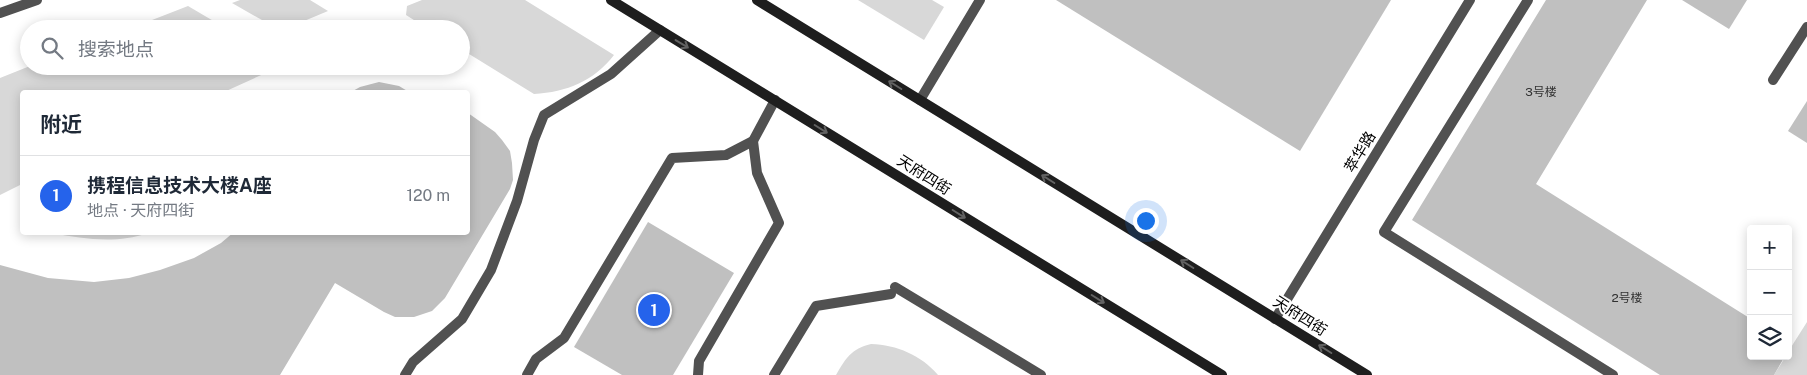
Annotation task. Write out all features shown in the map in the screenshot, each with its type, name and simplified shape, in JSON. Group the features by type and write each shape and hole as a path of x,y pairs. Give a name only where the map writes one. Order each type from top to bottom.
{"main road":[{"name":"天府四街","path":"611,0 1222,375"},
{"name":"天府四街","path":"757,0 1367,375"}],"street":[{"path":"0,13 37,0"},
{"path":"920,100 980,0"},
{"name":"萃华路","path":"1275,319 1470,0"},
{"path":"1528,0 1384,232 1613,375"},
{"path":"1773,80 1807,27"},
{"path":"405,375 413,362 462,319 491,270 517,201 534,140 544,115 611,74 660,30"},
{"path":"698,375 699,361 779,223 757,173 753,142 775,100"},
{"path":"527,375 536,360 564,338 672,158 726,155 753,142"},
{"path":"774,375 816,306 893,290 1041,375"}],"shaded area":[{"path":"240,0 310,0 328,11 306,20 262,20 232,3"},
{"path":"422,0 525,0 614,55 598,72 579,84 558,91 534,94 470,55 470,20 414,20 406,15 407,6"},
{"path":"858,0 932,0 944,7 924,40"},
{"path":"188,6 212,20 152,20"},
{"path":"20,70 20,75 261,75 228,90 20,90 20,185 0,195 0,78"},
{"path":"64,235 140,235 112,239"},
{"path":"1807,322 1807,375 1774,375 1783,360 1792,360 1792,346"},
{"path":"871,344 890,346 908,352 924,362 938,375 836,375 850,355 858,349"}],"building":[{"path":"1056,0 1391,0 1300,151"},
{"path":"1546,0 1647,0 1536,184 1747,316 1747,360 1783,360 1774,375 1660,375 1412,220"},
{"path":"1682,0 1747,0 1729,29"},
{"path":"379,82 399,86 406,90 355,90"},
{"path":"1807,101 1807,143 1788,131"},
{"path":"470,114 495,132 510,151 513,180 510,189 445,298 432,311 414,317 395,317 335,283 280,375 0,375 0,265 48,278 94,282 129,278 160,270 194,258 221,243 230,235 470,235"},
{"path":"648,222 734,273 673,375 622,375 574,347"}],"place":[{"name":"携程信息技术大楼A座","path":"654,310"}]}
